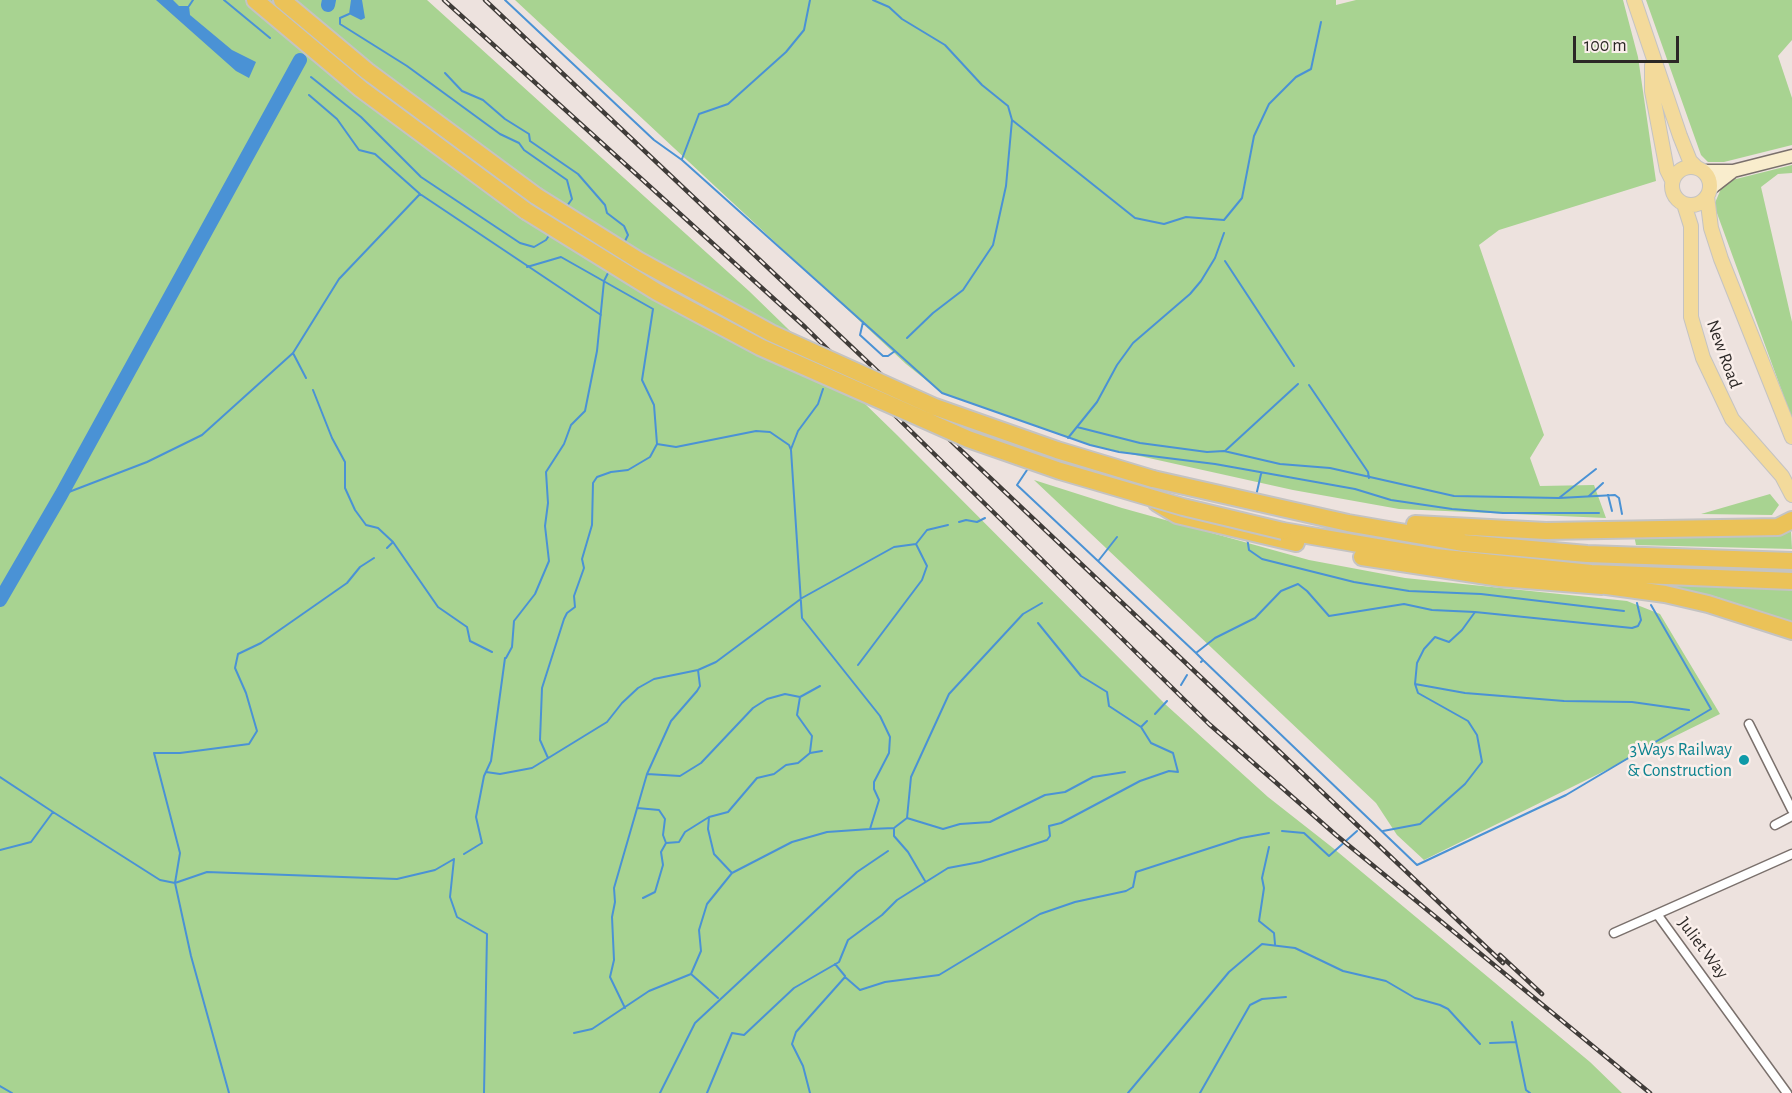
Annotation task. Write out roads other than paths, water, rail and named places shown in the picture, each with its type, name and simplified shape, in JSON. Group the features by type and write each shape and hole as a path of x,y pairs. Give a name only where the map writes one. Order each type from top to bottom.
{"highway":[{"path":"255,0 361,89 526,211 657,292 760,347 840,385 968,439 1060,471 1338,552 1465,573 1602,586"},
{"path":"282,0 376,78 536,196 638,260 762,328 935,407 1057,450 1153,479 1348,523 1464,543 1587,554 1792,561"},
{"path":"1348,523 1546,531 1778,527 1792,520"},
{"path":"1281,535 1435,557 1591,573 1792,581"},
{"path":"1435,557 1517,574 1665,594 1708,604 1792,631"}],"main road":[{"path":"1634,0 1680,136 1690,161 1700,169 1709,192"},
{"path":"1651,54 1652,91 1667,170 1672,180 1672,193 1684,204 1697,204 1733,171"},
{"path":"1672,180 1679,170 1733,171 1792,156"},
{"name":"New Road","path":"1709,192 1711,228 1721,259 1792,437"},
{"name":"New Road","path":"1684,204 1692,234 1691,317 1703,358 1732,419 1782,476 1792,495"}],"street":[{"path":"1749,724 1792,810"},
{"path":"1775,825 1792,816"},
{"name":"Juliet Way","path":"1787,1093 1657,914 1792,854"},
{"path":"1614,933 1657,914"}],"water":[{"path":"156,0 173,0 179,6 189,6 190,15 232,50 256,62 249,78 236,71"},
{"path":"351,0 362,0 365,18 361,20 349,14"}],"waterway":[{"path":"189,6 193,0"},
{"path":"224,0 270,38"},
{"path":"328,5 329,0"},
{"path":"505,0 654,140 682,160 942,393 1090,445 1119,452 1215,464 1355,489 1391,500 1452,509 1503,513 1599,513"},
{"path":"682,159 699,114 728,104 786,52 804,30 810,0"},
{"path":"873,0 889,7 902,19 945,45 982,85 1008,106 1012,120 1006,186 993,245 963,290 933,313 907,338"},
{"path":"349,14 340,18 340,24 407,66 500,134 519,143 524,150 567,180 572,199 567,206"},
{"path":"1012,120 1135,218 1164,224 1186,217 1224,220 1242,198 1254,136 1269,104 1296,77 1311,69 1321,22"},
{"path":"0,600 61,495 300,60"},
{"path":"445,73 462,91 483,100 505,119 529,134 530,141 578,174 605,205 607,213 624,226 628,235 624,243"},
{"path":"311,77 361,117 421,177 520,243 534,247 546,240 550,234"},
{"path":"309,95 337,119 359,150 375,154 420,194 601,315"},
{"path":"61,495 147,462 202,435 293,353 339,279 420,194"},
{"path":"1068,438 1097,402 1117,365 1133,343 1190,294 1201,281 1215,258 1224,233"},
{"path":"527,267 561,257 653,309 642,380 654,405 657,444 650,457 628,470 597,477 593,483 592,525 582,559 584,568 574,596 575,607 567,613 564,619 542,688 540,740 548,758"},
{"path":"1225,261 1294,366"},
{"path":"506,658 512,647 514,621 535,594 549,561 545,526 548,503 546,472 564,444 571,425 585,411 597,351 604,281 610,269"},
{"path":"863,322 860,335 883,356 888,356 895,351"},
{"path":"293,353 306,378"},
{"path":"1225,451 1298,384"},
{"path":"1309,385 1368,472 1369,478"},
{"path":"791,449 798,431 818,404 823,389"},
{"path":"313,390 332,438 345,462 345,488 355,510 366,525 378,528 393,542 438,607 467,627 470,641 492,652"},
{"path":"1077,427 1140,443 1207,452 1224,451 1280,464 1330,468 1454,496 1559,498 1596,469"},
{"path":"574,1033 592,1029 649,991 691,974 701,951 699,930 707,904 732,873 792,842 827,832 870,829 879,800 874,789 874,782 889,753 890,737 880,716 802,618 789,445 770,432 756,431 676,447 657,444"},
{"path":"1029,467 1017,485 1196,653"},
{"path":"1256,496 1261,474"},
{"path":"1589,496 1603,483"},
{"path":"1608,495 1612,511"},
{"path":"1559,498 1615,495 1619,498 1622,514"},
{"path":"959,522 966,520 977,522 985,518"},
{"path":"486,772 500,774 532,768 607,722 638,688 654,679 698,670 716,662 802,598 894,547 916,544 927,530 948,525"},
{"path":"1099,560 1117,537"},
{"path":"1247,537 1249,550 1262,559 1354,582 1409,591 1481,594 1624,611"},
{"path":"387,548 393,542"},
{"path":"858,665 922,580 927,566 916,544"},
{"path":"229,1093 191,956 175,883 180,853 154,753 180,753 249,744 257,731 246,693 235,668 238,654 261,643 347,583 360,567 374,558"},
{"path":"1201,662 1203,660 1196,653 1215,638 1255,618 1281,591 1298,584 1329,616 1404,604 1432,610 1475,612 1632,628 1638,626 1641,620 1637,603"},
{"path":"870,829 894,828 907,818 911,777 949,694 1023,614 1042,603"},
{"path":"1203,660 1417,865 1566,795 1711,709 1651,605"},
{"path":"1383,831 1420,824 1465,784 1482,762 1477,735 1468,721 1418,693 1415,684 1417,663 1424,649 1435,637 1449,642 1462,630 1475,612"},
{"path":"707,1093 732,1033 744,1035 794,988 839,962 848,940 882,915 897,900 948,868 980,862 1047,840 1050,836 1049,826 1061,823 1140,781 1169,771 1178,772 1173,753 1151,743 1141,727 1109,706 1107,692 1081,676 1038,623"},
{"path":"464,854 482,843 476,817 484,776 491,761 505,658"},
{"path":"625,1008 610,977 614,960 612,917 615,902 614,888 647,774 671,721 700,686 698,670"},
{"path":"1181,685 1187,675"},
{"path":"1415,684 1465,693 1564,701 1632,702 1689,710"},
{"path":"647,774 680,776 701,763 753,708 767,699 785,694 800,697 820,686"},
{"path":"800,697 797,715 812,736 810,752"},
{"path":"1155,714 1167,701"},
{"path":"1141,727 1147,721"},
{"path":"637,808 659,810 665,819 663,835 666,843 679,842 685,832 709,817 728,812 757,778 774,774 786,765 798,763 810,753 822,751"},
{"path":"907,818 943,829 960,824 990,822 1045,795 1065,792 1093,777 1125,772"},
{"path":"0,777 53,812"},
{"path":"0,850 31,842 53,812 160,880 175,883 207,872 397,879 435,870 454,859"},
{"path":"709,817 708,829 714,854 731,872"},
{"path":"894,828 894,836 908,852 925,881"},
{"path":"1282,831 1304,833 1329,856 1357,831"},
{"path":"810,1093 803,1066 792,1044 796,1032 845,977 860,990 885,982 939,975 1040,914 1075,902 1126,891 1133,887 1136,872 1241,838 1269,833"},
{"path":"643,898 655,892 663,865 661,852 666,843"},
{"path":"1269,847 1262,878 1264,888 1259,921 1274,933 1275,944"},
{"path":"660,1093 695,1023 857,872 888,851"},
{"path":"454,859 450,897 457,917 487,934 484,1093"},
{"path":"1128,1093 1229,972 1262,944 1295,948 1343,971 1386,981 1415,998 1440,1005 1448,1009 1480,1044"},
{"path":"835,964 845,976"},
{"path":"691,974 718,998"},
{"path":"1200,1093 1250,1005 1262,999 1286,997"},
{"path":"1512,1022 1526,1090 1530,1093"},
{"path":"1490,1043 1516,1042"},
{"path":"0,1086 12,1093"}],"railway":[{"path":"444,0 805,327 1209,724 1336,835 1650,1093"},
{"path":"485,0 1503,963"},
{"path":"1500,955 1542,994"}],"place":[{"name":"3Ways Railway & Construction","path":"1744,760"}]}
